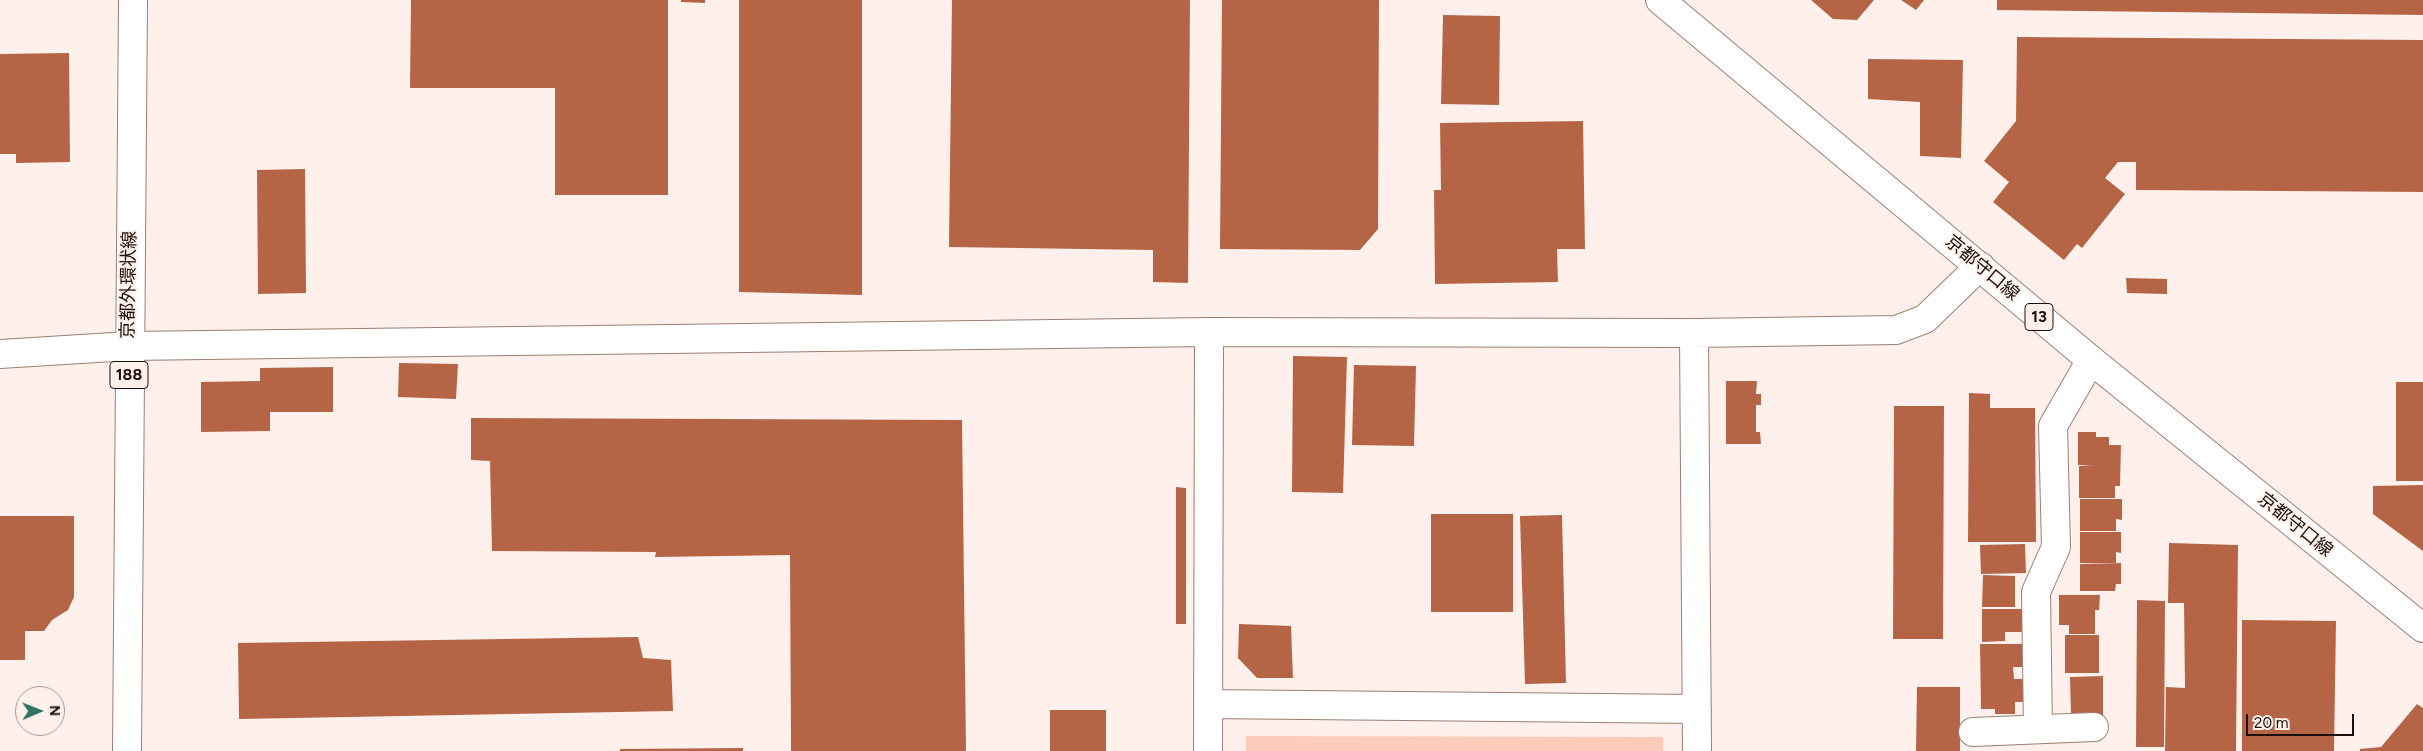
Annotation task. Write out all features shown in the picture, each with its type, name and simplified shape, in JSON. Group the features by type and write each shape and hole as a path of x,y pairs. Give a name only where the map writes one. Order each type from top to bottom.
{"street":[{"name":"京都外環状線","path":"128,751 132,0"},
{"name":"京都守口線","path":"1660,0 2091,360 2423,628"},
{"path":"0,354 129,346 1209,332 1694,333 1896,330 1925,319 1980,266"},
{"path":"1208,751 1209,332"},
{"path":"1694,333 1697,751"},
{"path":"2038,729 2036,592 2056,547 2053,426 2091,360"},
{"path":"1208,704 1697,709"},
{"path":"1973,732 2094,727"}],"shaded area":[{"path":"1246,736 1663,737 1663,751 1246,751"}],"building":[{"path":"411,0 668,0 668,195 555,195 555,88 410,88"},
{"path":"681,0 705,0 705,3 681,2"},
{"path":"739,0 862,0 862,295 739,292"},
{"path":"952,0 1190,0 1188,283 1153,282 1153,250 949,247"},
{"path":"1222,0 1379,0 1378,229 1360,250 1220,249"},
{"path":"1811,0 1874,0 1857,20 1833,19"},
{"path":"1901,0 1924,0 1916,10"},
{"path":"1997,0 2423,0 2423,15 1997,10"},
{"path":"1443,15 1500,16 1499,105 1441,104"},
{"path":"2017,37 2423,40 2423,192 2136,190 2136,162 2118,162 2105,178 2125,194 2082,248 2077,244 2064,260 1993,202 2009,182 1984,161 2016,121"},
{"path":"69,53 70,162 16,163 16,154 0,154 0,54"},
{"path":"1868,59 1963,60 1961,158 1920,156 1920,102 1868,99"},
{"path":"1583,121 1585,249 1557,249 1558,282 1435,284 1434,190 1441,190 1440,123"},
{"path":"305,169 306,293 258,294 257,170"},
{"path":"2126,278 2167,279 2167,294 2127,293"},
{"path":"1293,356 1347,357 1343,493 1292,492"},
{"path":"399,363 458,364 456,399 398,397"},
{"path":"1354,365 1416,366 1414,446 1352,445"},
{"path":"333,367 333,412 270,412 270,431 201,432 201,382 260,381 260,368"},
{"path":"1726,381 1757,381 1756,394 1761,394 1761,405 1756,405 1756,432 1760,432 1761,444 1726,444"},
{"path":"2396,382 2423,382 2423,481 2396,481"},
{"path":"1969,393 1990,394 1990,408 2035,408 2036,542 1968,542"},
{"path":"1894,406 1944,406 1943,639 1893,639"},
{"path":"471,418 962,420 966,751 791,751 790,555 655,557 656,552 492,551 490,461 471,460"},
{"path":"2078,432 2096,432 2096,437 2109,437 2109,445 2121,445 2120,486 2115,486 2115,498 2079,498 2079,466 2093,465 2078,465"},
{"path":"2423,485 2423,551 2373,514 2373,486"},
{"path":"1176,487 1186,488 1186,624 1176,624"},
{"path":"2080,499 2122,499 2122,520 2116,519 2116,531 2080,531"},
{"path":"1431,514 1513,514 1513,612 1431,612"},
{"path":"1562,515 1566,683 1525,684 1520,516"},
{"path":"0,516 74,516 74,597 68,610 52,620 44,631 25,631 25,660 0,660"},
{"path":"2080,532 2121,532 2121,553 2116,552 2116,563 2080,563"},
{"path":"2169,543 2238,545 2236,751 2165,751 2166,687 2185,688 2184,603 2168,603"},
{"path":"2025,544 2026,573 1981,574 1980,545"},
{"path":"2121,563 2121,584 2116,584 2115,591 2080,591 2080,564"},
{"path":"1983,575 2015,576 2015,607 1982,607"},
{"path":"2059,595 2100,595 2099,610 2095,610 2095,634 2069,634 2069,625 2059,625"},
{"path":"2137,600 2165,601 2164,747 2136,747"},
{"path":"1982,609 2024,609 2024,632 2005,632 2005,641 1982,642"},
{"path":"2242,620 2336,621 2334,751 2242,751"},
{"path":"1239,624 1291,626 1293,678 1257,678 1238,658"},
{"path":"2065,635 2099,635 2099,673 2065,673"},
{"path":"638,637 643,658 671,660 673,711 239,719 238,643"},
{"path":"1980,644 2022,644 2022,667 2013,667 2014,679 2026,679 2025,702 2015,702 2015,714 1995,714 1995,709 1981,709"},
{"path":"2103,676 2103,716 2071,716 2070,677"},
{"path":"1917,687 1960,687 1960,751 1916,751"},
{"path":"2417,704 2423,708 2423,751 2360,751 2360,749 2381,747"},
{"path":"1050,710 1106,710 1106,751 1050,751"},
{"path":"743,748 743,751 620,751 620,749"}]}
